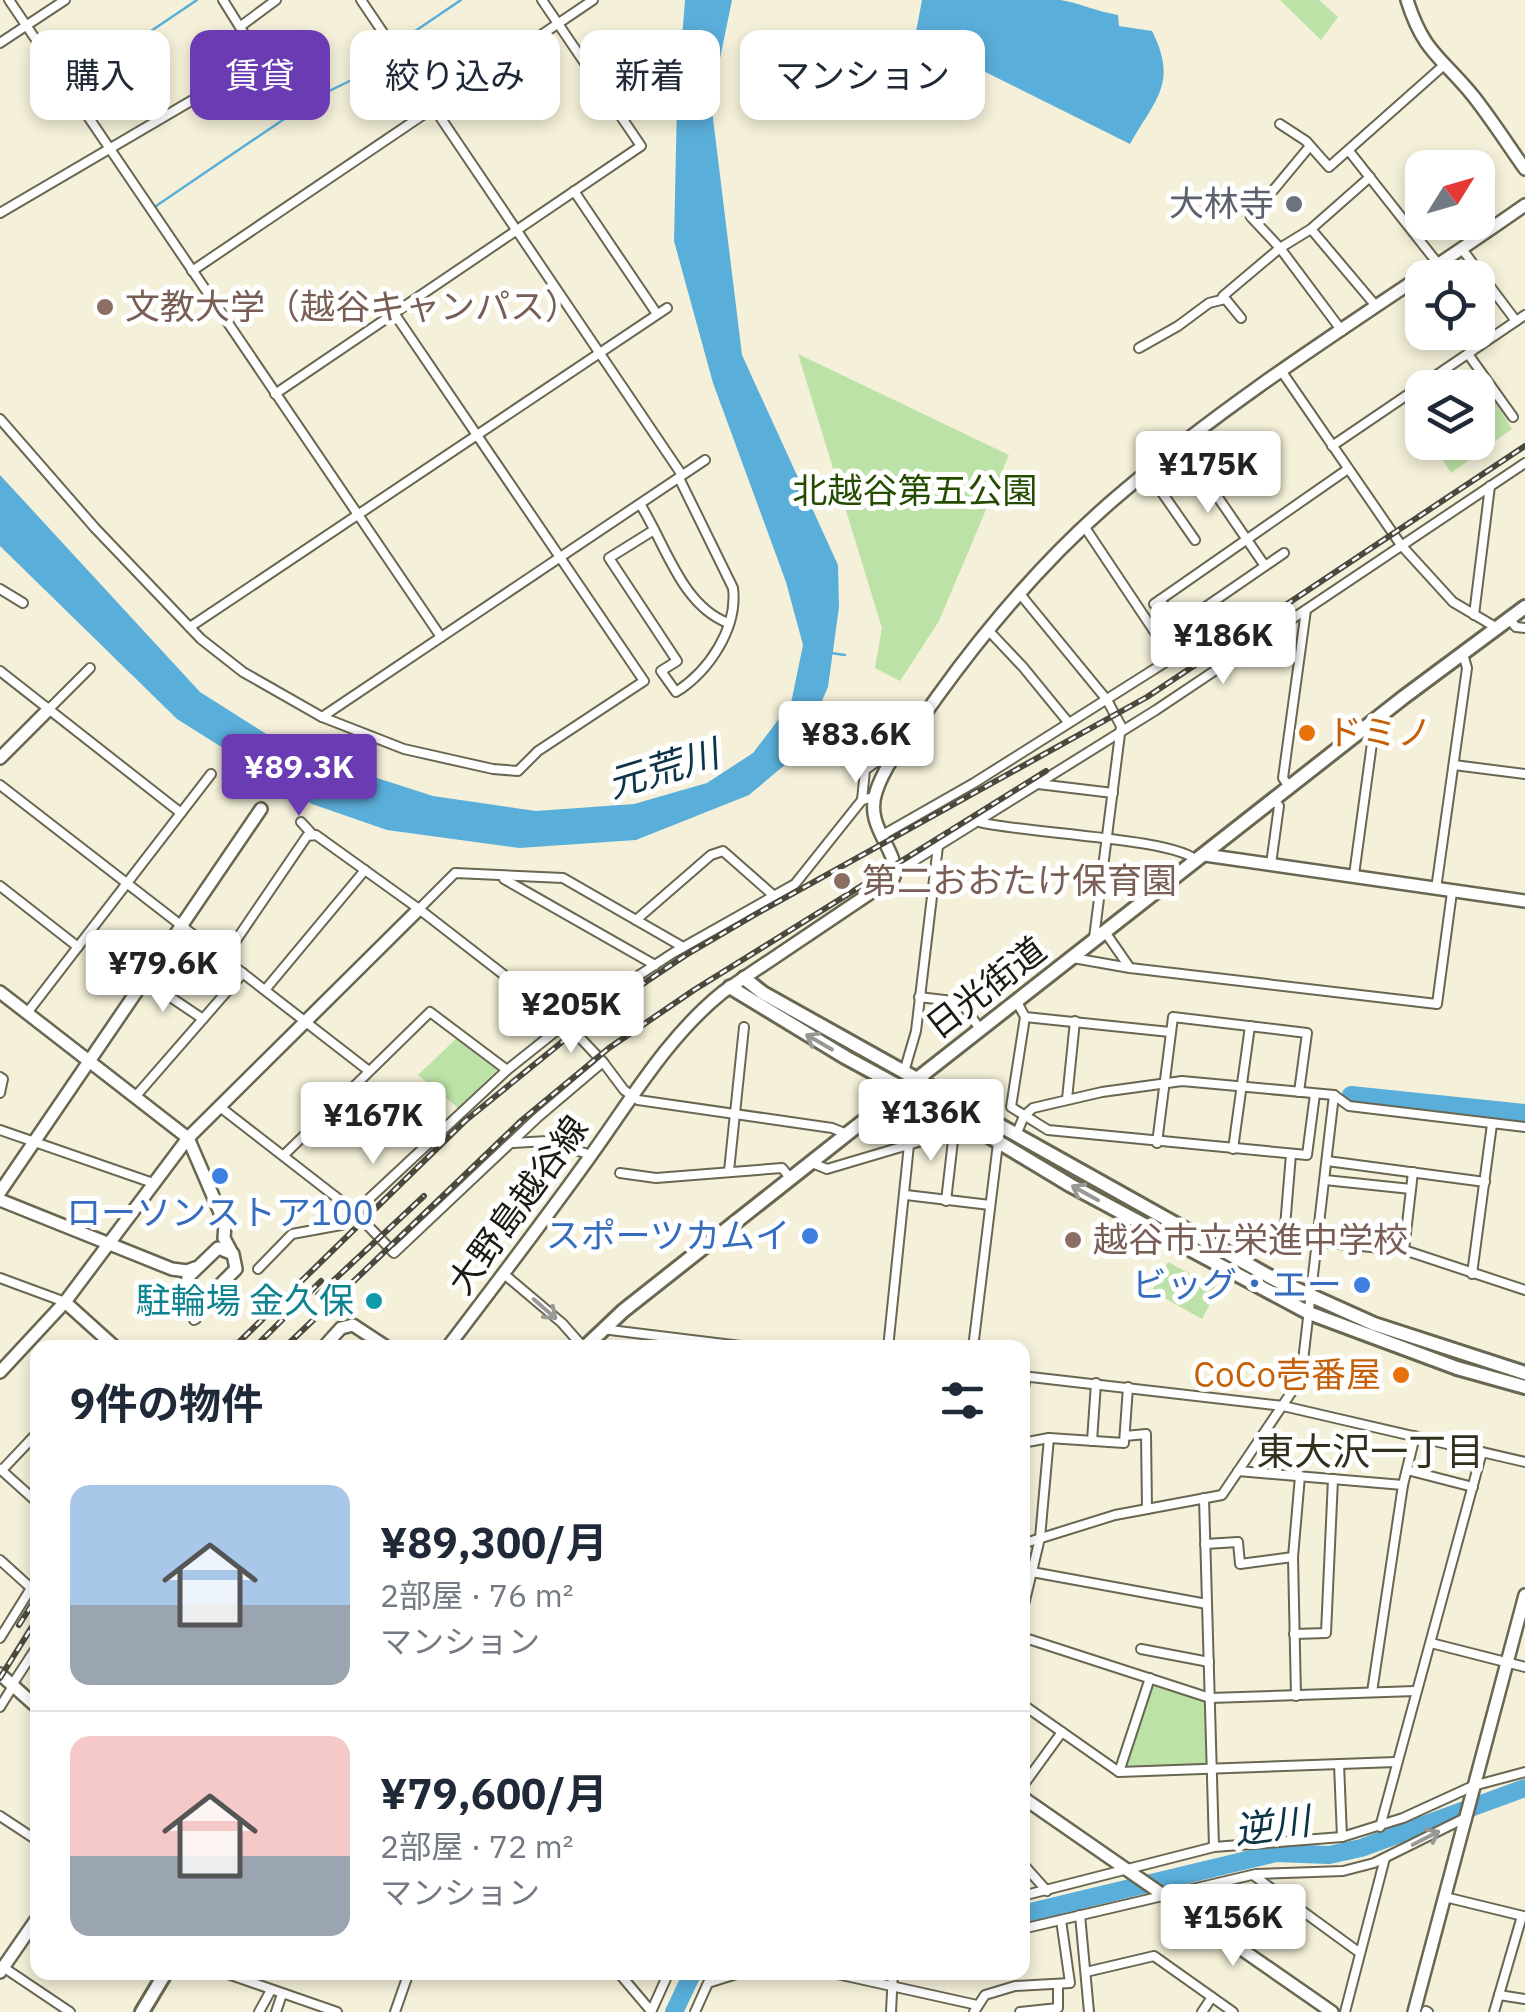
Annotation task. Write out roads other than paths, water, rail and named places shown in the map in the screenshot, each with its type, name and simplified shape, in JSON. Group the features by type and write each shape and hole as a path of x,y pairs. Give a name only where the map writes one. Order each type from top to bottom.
{"main road":[{"name":"日光街道","path":"592,1340 865,1120 1525,607"},
{"path":"744,978 763,993 1311,1298 1427,1344 1525,1373"},
{"path":"730,987 998,1143 1309,1313 1457,1368 1525,1387"},
{"path":"142,2012 161,1980"}],"street":[{"path":"9,0 440,638"},
{"path":"0,43 64,0"},
{"path":"0,213 225,81 228,68 254,48 223,0"},
{"path":"240,26 276,0"},
{"path":"361,0 381,30"},
{"path":"275,394 641,146 542,0"},
{"path":"549,30 593,0"},
{"path":"1406,0 1422,40 1472,94 1525,169"},
{"path":"1280,124 1310,146 1328,166 1443,66"},
{"path":"192,271 416,120"},
{"path":"442,120 681,476 733,588 733,608 717,652 676,692 662,671 677,661 610,558 654,530"},
{"path":"1310,146 1252,217 1342,331"},
{"path":"1349,151 1436,260"},
{"path":"1241,318 1223,296 1280,248 1311,229 1370,177"},
{"path":"574,191 657,314"},
{"path":"1447,260 1525,205"},
{"path":"1311,229 1377,308"},
{"path":"1332,446 1521,318 1462,249"},
{"path":"258,1268 292,1234 342,1225 506,1070 566,1023 682,947 795,884 868,798 988,632 1084,526 1182,445 1405,289"},
{"path":"1139,348 1178,326 1209,302 1225,298"},
{"path":"190,627 667,308"},
{"path":"0,419 95,528 190,627 243,672 322,717 404,749 518,771 538,752 644,681 394,313"},
{"path":"1468,354 1514,417"},
{"path":"1282,372 1401,545 1454,602 1497,628"},
{"path":"1182,445 1265,566"},
{"path":"322,717 705,460"},
{"path":"827,740 865,770 874,819 896,872 1121,732 1525,463"},
{"path":"1284,554 1175,628 1157,602 1348,469"},
{"path":"1147,471 1195,540"},
{"path":"1474,615 1490,486"},
{"path":"640,504 679,575 706,611 728,623"},
{"path":"880,836 974,783 1172,658 1084,526"},
{"path":"0,589 23,603"},
{"path":"1020,594 1108,700 1121,732 1094,942"},
{"path":"1290,788 1283,778 1306,610"},
{"path":"1509,619 1525,628"},
{"path":"988,632 1068,722"},
{"path":"1436,889 1467,668 1463,654"},
{"path":"0,758 90,668"},
{"path":"0,671 182,812"},
{"path":"1354,875 1375,721"},
{"path":"865,770 891,750 899,750"},
{"path":"1454,764 1525,774"},
{"path":"27,1013 211,774"},
{"path":"0,784 369,1071"},
{"path":"1035,784 1113,794"},
{"path":"1271,864 1279,806 1274,800"},
{"path":"0,1192 261,809"},
{"path":"301,822 566,1023 630,1096 832,1128 848,1134"},
{"path":"979,822 1190,853 1201,858 1271,864 1525,900"},
{"path":"224,958 307,836 313,833"},
{"path":"904,1072 916,1031 938,846"},
{"path":"636,920 711,855 723,850 774,895"},
{"path":"265,990 365,870"},
{"name":"大野島越谷線","path":"454,1340 591,1156 630,1096 687,1024 730,987 889,882 896,872"},
{"path":"0,1372 65,1302 188,1138 455,873 563,878 682,947"},
{"path":"500,877 655,964"},
{"path":"0,886 78,946"},
{"path":"1073,958 1437,1004 1452,892"},
{"path":"1106,932 1130,968"},
{"path":"135,1097 242,972"},
{"path":"144,980 203,1019"},
{"path":"0,992 188,1138 225,1224 224,1238 236,1258 236,1269 210,1295 200,1298 172,1269"},
{"path":"919,998 961,1002 981,1030"},
{"path":"1017,1002 1026,1017 1012,1107 1048,1130 1306,1155 1316,1094"},
{"path":"284,1155 430,1012 506,1070"},
{"path":"1026,1017 1170,1032"},
{"path":"1156,1143 1174,1017 1306,1034 1299,1092"},
{"path":"1067,1098 1076,1020"},
{"path":"1233,1149 1250,1026"},
{"path":"729,1171 744,1027"},
{"path":"220,1106 354,1210 394,1253 510,1143 604,1062"},
{"path":"0,1077 0,1093"},
{"path":"1016,1135 1024,1116 1033,1108 1067,1098 1182,1081 1334,1095 1349,1106 1525,1127"},
{"path":"1030,1541 1115,1515 1222,1495 1284,1406 1301,1378 1334,1095"},
{"path":"865,1120 878,1132 910,1140"},
{"path":"1472,1274 1492,1124"},
{"path":"812,1162 827,1170 910,1140 972,1126"},
{"path":"0,1130 153,1183"},
{"path":"946,1201 952,1132"},
{"path":"889,1340 910,1140"},
{"path":"510,1143 547,1141 591,1156"},
{"path":"974,1340 998,1143"},
{"path":"1290,1154 1284,1238 1404,1250 1525,1290"},
{"path":"1326,1161 1485,1182"},
{"path":"620,1173 656,1178 782,1168 791,1179"},
{"path":"1404,1250 1413,1172"},
{"path":"1325,1180 1411,1189"},
{"path":"906,1195 990,1205"},
{"path":"0,1200 172,1269 196,1268"},
{"path":"187,1286 188,1277 224,1238"},
{"path":"214,1250 223,1248 232,1253"},
{"path":"504,1274 577,1340"},
{"path":"0,1293 5,1280 65,1302 107,1340"},
{"path":"330,1340 341,1328 353,1324 376,1340"},
{"path":"602,1329 692,1340"},
{"path":"1030,1377 1284,1406 1525,1462"},
{"path":"1092,1441 1096,1384"},
{"path":"1030,1441 1048,1438 1124,1443 1128,1387"},
{"path":"1124,1436 1146,1434 1147,1509"},
{"path":"1372,1692 1403,1485 1415,1436"},
{"path":"1030,1580 1040,1538 1048,1438"},
{"path":"30,1440 1,1469 30,1496"},
{"path":"1380,1827 1482,1452"},
{"path":"1406,1470 1473,1487"},
{"path":"1238,1472 1403,1485"},
{"path":"1296,1696 1293,1557 1300,1476"},
{"path":"1294,1634 1326,1633 1333,1479"},
{"path":"1204,1498 1214,1847"},
{"path":"1205,1544 1238,1542 1240,1564 1293,1557"},
{"path":"0,1560 30,1588 0,1638"},
{"path":"1032,1572 1207,1604"},
{"path":"1414,2012 1525,1595"},
{"path":"1030,1640 1210,1698 1415,1691"},
{"path":"1432,1642 1525,1667"},
{"path":"1141,1649 1209,1662"},
{"path":"0,1707 30,1657"},
{"path":"0,1674 30,1701"},
{"path":"1119,1772 1150,1678"},
{"path":"1030,1710 1119,1772 1396,1762"},
{"path":"1030,1776 1062,1732"},
{"path":"1339,1764 1342,1837"},
{"path":"1030,1894 1131,1872 1214,1847 1342,1837 1380,1827 1473,1788 1525,1772"},
{"path":"1030,1803 1332,2012"},
{"path":"1030,1927 1253,1875 1343,1870 1385,1858 1466,1815"},
{"path":"0,1816 30,1835"},
{"path":"1345,2012 1385,1858"},
{"path":"1030,1872 1047,1891"},
{"path":"1253,1875 1360,1954"},
{"path":"1445,1896 1523,1916 1494,2012"},
{"path":"1080,1915 1089,2012"},
{"path":"862,1980 976,2009 985,1995 1016,1986 1070,1983 1061,1920"},
{"path":"30,1930 2,1970 70,2012"},
{"path":"1086,1972 1154,1956 1233,2012"},
{"path":"244,1980 338,2012"},
{"path":"395,2012 407,1980"},
{"path":"625,1980 651,2012 665,1980"},
{"path":"694,2012 708,1984 720,1980"},
{"path":"890,2012 892,1980"},
{"path":"1020,2012 1058,2008 1058,1984"},
{"path":"260,2012 271,1990"},
{"path":"276,2012 282,1994"},
{"path":"1499,1995 1525,1999"},
{"path":"1202,2012 1212,1998"}],"water":[{"path":"685,0 732,0 720,58 720,30 683,30"},
{"path":"922,0 1060,0 1118,15 1119,26 1152,31 1160,49 1163,77 1155,102 1130,144 985,72 985,30 916,30"},
{"path":"677,120 713,120 742,355 838,565 839,607 828,687 799,753 749,795 636,840 519,848 387,830 312,804 177,719 0,546 0,475 200,692 293,751 433,796 536,811 634,804 707,783 753,753 791,703 803,645 786,582 713,383 674,241"}],"waterway":[{"path":"153,30 197,0"},
{"path":"417,30 461,0"},
{"path":"156,206 315,98 350,81"},
{"path":"831,653 845,655"},
{"path":"1351,1095 1525,1113"},
{"name":"逆川","path":"1030,1912 1276,1853 1329,1855 1361,1848 1525,1788"},
{"name":"逆川","path":"674,2012 689,1980"}],"railway":[{"path":"241,1340 465,1121 589,1020 756,914 1147,697 1525,446"},
{"path":"292,1340 522,1120 609,1048 694,990 1046,771"},
{"path":"318,1295 424,1196"},
{"path":"262,1340 321,1281"},
{"path":"19,1625 30,1608"},
{"path":"0,1678 30,1630"}],"place":[{"name":"大林寺","path":"1294,204"},
{"name":"文教大学（越谷キャンパス）","path":"105,307"},
{"name":"ドミノ","path":"1307,733"},
{"name":"第二おおたけ保育園","path":"842,881"},
{"name":"ローソンストア100","path":"220,1176"},
{"name":"スポーツカムイ","path":"810,1236"},
{"name":"越谷市立栄進中学校","path":"1073,1240"},
{"name":"ビッグ・エー","path":"1362,1285"},
{"name":"駐輪場 金久保","path":"374,1301"},
{"name":"CoCo壱番屋","path":"1401,1375"}],"district":[{"name":"東大沢一丁目","path":"1370,1452"}],"park label":[{"name":"北越谷第五公園","path":"915,491"}],"water label":[{"name":"元荒川","path":"663,769"}]}
